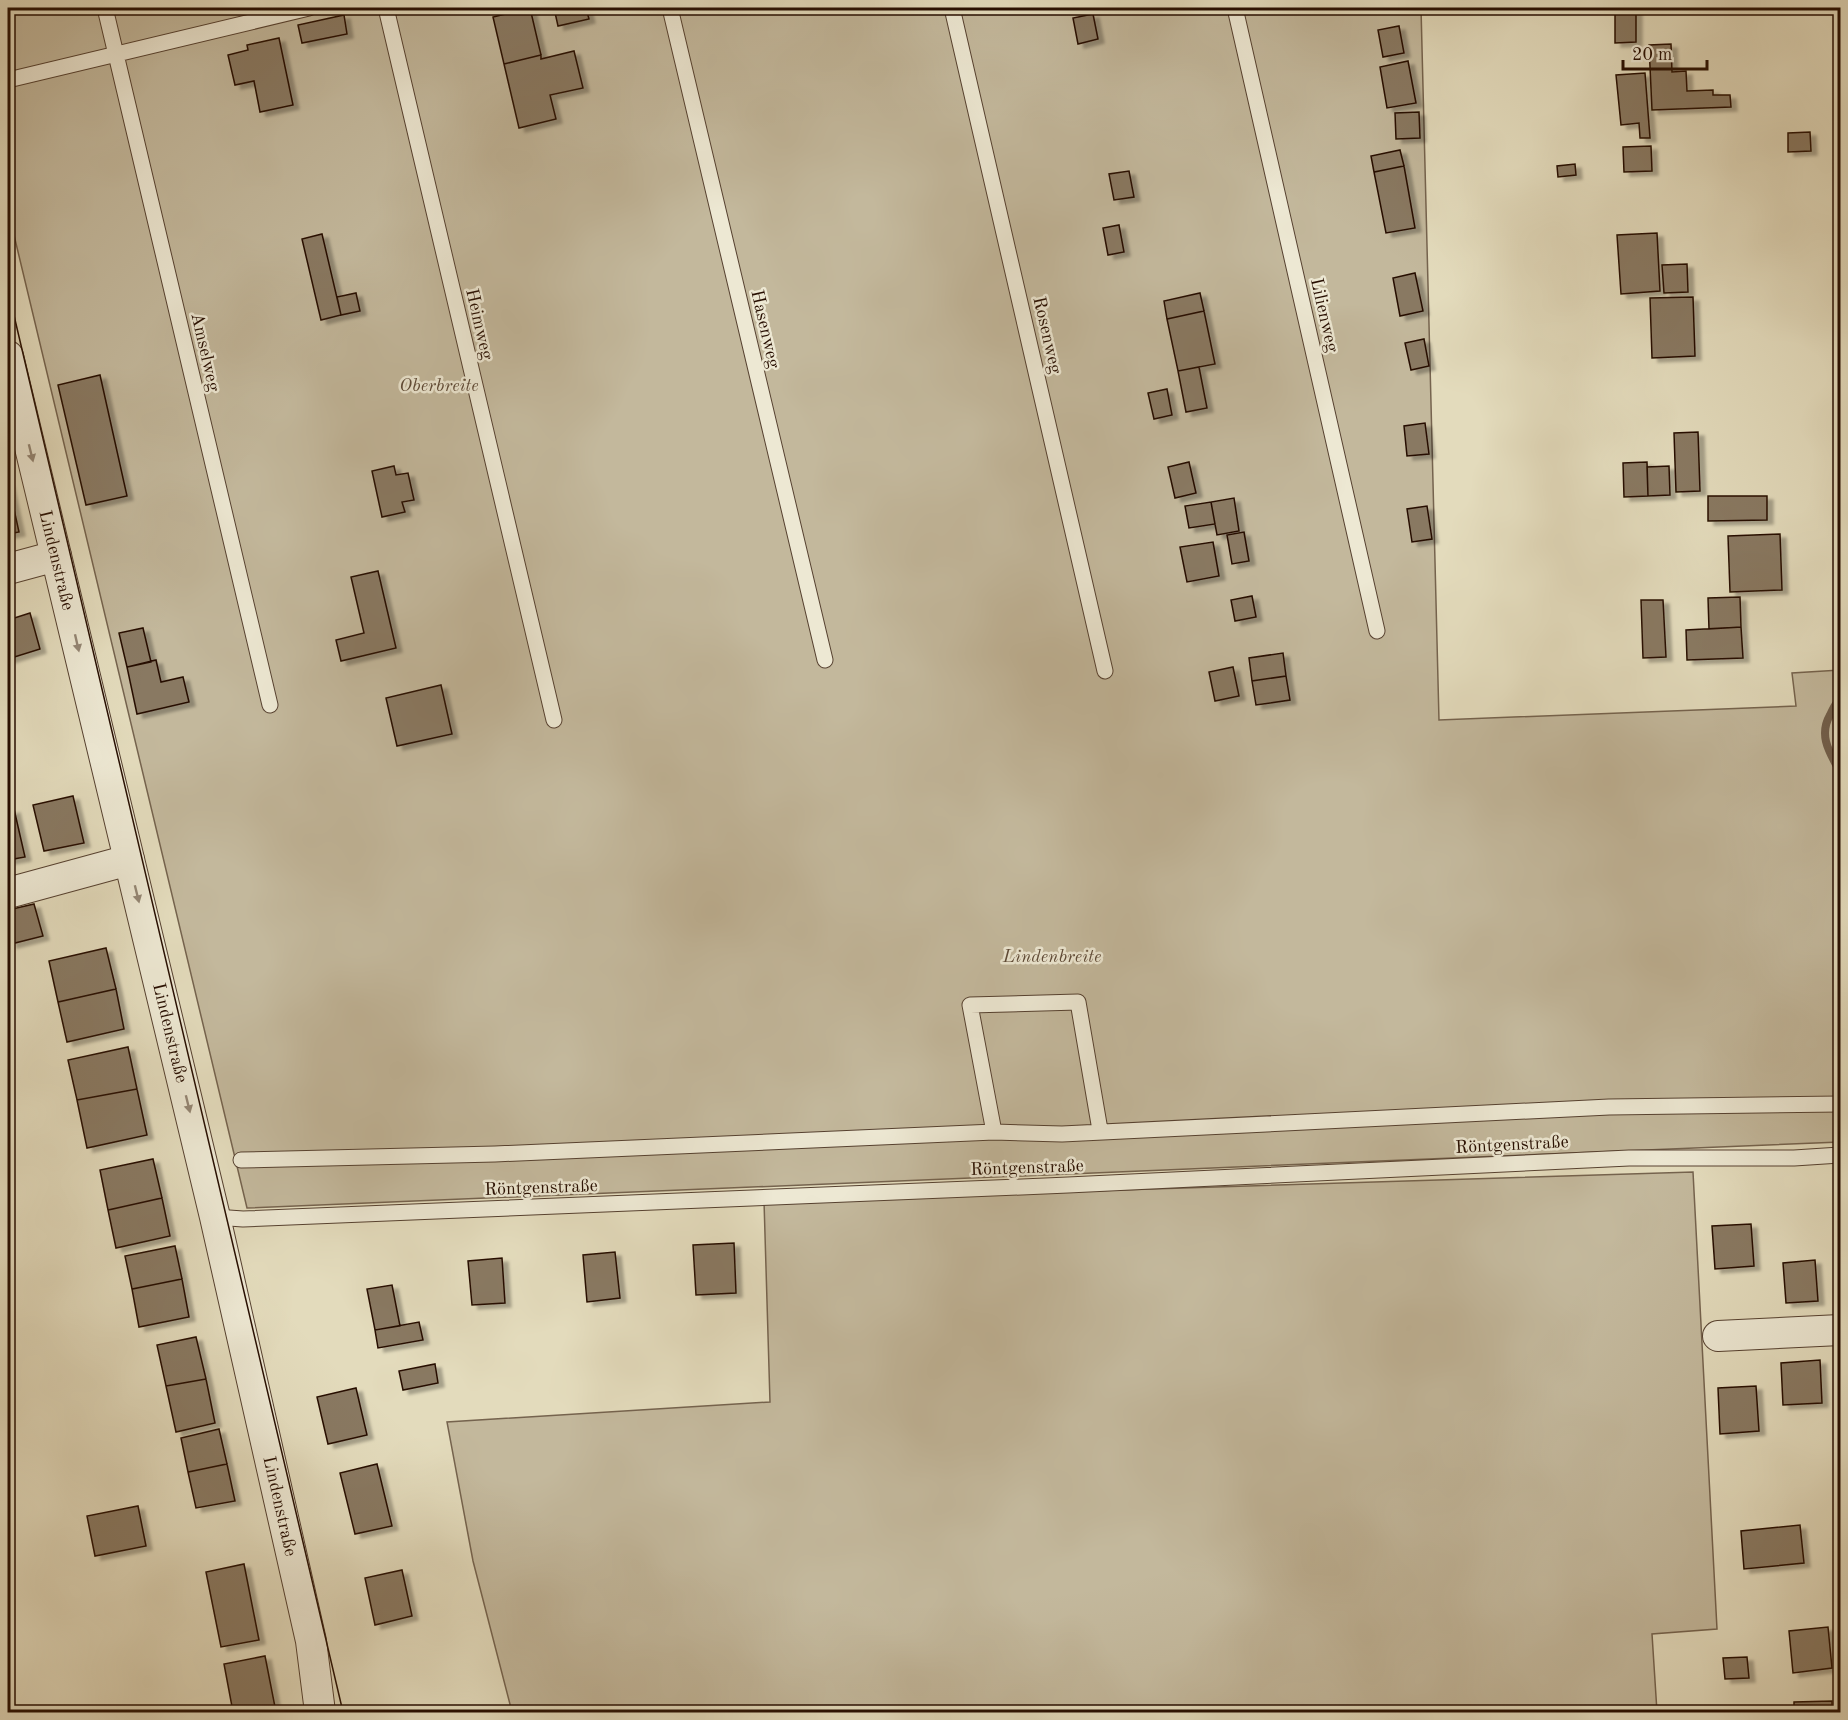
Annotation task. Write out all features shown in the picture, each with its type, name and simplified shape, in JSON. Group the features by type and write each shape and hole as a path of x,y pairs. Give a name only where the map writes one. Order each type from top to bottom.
{"street":[{"name":"Lindenstraße","path":"8,356 215,1217 311,1641 320,1713"},
{"path":"8,569 56,556"},
{"path":"8,893 129,860"},
{"path":"1718,1336 1840,1330"}],"lane":[{"name":"Amselweg","path":"105,8 270,705"},
{"path":"8,80 115,52 309,8"},
{"name":"Heimweg","path":"386,8 554,720"},
{"name":"Hasenweg","path":"670,8 825,660"},
{"name":"Rosenweg","path":"952,8 1105,671"},
{"name":"Lilienweg","path":"1235,8 1377,631"},
{"path":"994,1132 970,1005 1078,1002 1100,1130"},
{"path":"242,1160 495,1154 994,1132 1062,1134 1100,1130 1609,1107 1840,1104"},
{"name":"Röntgenstraße","path":"215,1217 267,1218 1045,1186 1617,1159 1794,1158 1840,1155"}],"green space":[{"path":"8,8 1421,8 1439,720 1796,706 1792,673 1840,670 1840,1142 247,1208 8,210"},
{"path":"1693,1172 1717,1629 1652,1634 1657,1712 512,1712 473,1561 447,1422 770,1402 764,1201"}],"building":[{"path":"530,8 541,55 504,64 493,17"},
{"path":"554,8 586,8 589,19 558,26"},
{"path":"1615,9 1636,9 1636,42 1615,43"},
{"path":"1093,14 1098,39 1078,44 1073,18"},
{"path":"344,15 347,34 302,43 298,25"},
{"path":"1399,26 1404,53 1383,57 1378,30"},
{"path":"279,38 293,105 260,112 254,81 235,85 228,55 248,50 247,45"},
{"path":"1671,44 1672,72 1686,71 1687,91 1713,90 1713,95 1730,95 1731,107 1652,110 1649,45"},
{"path":"574,51 583,88 550,95 556,119 519,128 504,64 541,55 541,59"},
{"path":"1408,61 1416,103 1387,108 1380,67"},
{"path":"1645,73 1650,138 1640,138 1639,123 1621,125 1616,75"},
{"path":"1419,112 1420,138 1396,139 1395,113"},
{"path":"1810,132 1811,151 1788,152 1788,133"},
{"path":"1651,146 1652,171 1624,172 1623,147"},
{"path":"1400,150 1404,166 1374,172 1371,156"},
{"path":"1575,164 1576,175 1558,177 1557,166"},
{"path":"1404,166 1415,228 1386,233 1374,172"},
{"path":"1129,171 1134,197 1114,200 1109,174"},
{"path":"1119,225 1124,252 1108,255 1103,228"},
{"path":"1657,233 1660,291 1621,294 1617,235"},
{"path":"322,234 341,315 321,320 302,239"},
{"path":"1687,264 1688,292 1664,293 1662,265"},
{"path":"1415,273 1423,311 1400,316 1393,278"},
{"path":"356,293 360,311 341,315 337,297"},
{"path":"1200,293 1204,311 1167,319 1164,301"},
{"path":"1693,297 1695,356 1652,358 1650,298"},
{"path":"1204,311 1215,364 1178,371 1167,319"},
{"path":"1424,339 1429,366 1411,370 1405,343"},
{"path":"1199,367 1207,408 1186,412 1178,371"},
{"path":"100,375 127,496 86,505 58,385"},
{"path":"1167,389 1172,415 1154,419 1148,393"},
{"path":"1425,423 1429,454 1407,456 1404,426"},
{"path":"1698,432 1700,491 1676,492 1674,433"},
{"path":"1189,462 1196,493 1175,498 1168,467"},
{"path":"1647,462 1648,496 1624,497 1623,463"},
{"path":"394,466 396,475 408,473 414,500 402,502 405,512 382,517 372,471"},
{"path":"1669,466 1670,495 1648,496 1647,467"},
{"path":"8,482 19,532 8,534"},
{"path":"1708,496 1767,496 1767,520 1708,521"},
{"path":"1234,498 1239,531 1217,535 1211,502"},
{"path":"1211,502 1215,524 1189,528 1185,506"},
{"path":"1427,506 1432,539 1412,542 1407,509"},
{"path":"1244,532 1249,561 1232,564 1227,535"},
{"path":"1780,534 1782,590 1730,592 1728,536"},
{"path":"1213,542 1219,576 1187,582 1180,547"},
{"path":"378,571 396,648 341,661 336,640 364,633 351,577"},
{"path":"1252,596 1256,617 1235,621 1231,600"},
{"path":"1740,597 1741,627 1709,629 1708,598"},
{"path":"1641,600 1663,600 1666,657 1643,658"},
{"path":"30,613 40,649 8,659 8,620"},
{"path":"1741,627 1743,658 1687,660 1686,630"},
{"path":"143,628 151,662 127,667 119,633"},
{"path":"1283,653 1286,676 1252,681 1249,658"},
{"path":"156,660 161,682 183,677 189,702 137,714 127,667"},
{"path":"1233,667 1239,696 1215,701 1209,672"},
{"path":"1286,676 1290,700 1256,705 1252,681"},
{"path":"441,685 452,734 397,746 386,698"},
{"path":"73,796 84,843 44,851 33,805"},
{"path":"14,809 25,857 8,860 8,811"},
{"path":"34,904 43,936 11,944 8,910"},
{"path":"106,948 116,989 58,1002 49,961"},
{"path":"116,989 124,1029 67,1042 58,1002"},
{"path":"128,1047 137,1089 77,1100 68,1060"},
{"path":"137,1089 147,1135 87,1148 77,1100"},
{"path":"153,1159 162,1198 108,1210 100,1170"},
{"path":"162,1198 170,1236 116,1248 108,1210"},
{"path":"1751,1224 1754,1266 1715,1269 1712,1226"},
{"path":"734,1243 736,1293 696,1295 693,1245"},
{"path":"175,1246 182,1279 132,1289 125,1256"},
{"path":"615,1252 620,1298 587,1302 583,1255"},
{"path":"502,1258 505,1303 472,1305 468,1261"},
{"path":"1815,1260 1818,1301 1786,1303 1783,1263"},
{"path":"182,1279 189,1317 139,1327 132,1289"},
{"path":"392,1285 400,1326 375,1330 367,1289"},
{"path":"419,1322 423,1340 378,1348 375,1330"},
{"path":"196,1337 206,1379 166,1386 157,1345"},
{"path":"1820,1360 1822,1403 1783,1405 1781,1363"},
{"path":"435,1364 438,1383 403,1390 399,1371"},
{"path":"206,1379 215,1423 176,1432 166,1386"},
{"path":"1756,1386 1759,1431 1720,1434 1718,1388"},
{"path":"356,1388 367,1435 328,1444 317,1397"},
{"path":"219,1429 227,1464 188,1472 181,1438"},
{"path":"227,1464 235,1501 196,1508 188,1472"},
{"path":"377,1464 392,1526 355,1534 340,1473"},
{"path":"138,1506 146,1546 95,1556 87,1516"},
{"path":"1800,1525 1804,1563 1744,1569 1741,1531"},
{"path":"244,1564 259,1640 221,1647 206,1572"},
{"path":"402,1570 412,1616 375,1625 365,1578"},
{"path":"1828,1627 1832,1668 1793,1673 1789,1631"},
{"path":"265,1656 276,1712 233,1712 224,1664"},
{"path":"1747,1657 1749,1678 1725,1679 1723,1658"},
{"path":"1832,1701 1832,1712 1794,1712 1794,1702"}],"waterway":[{"path":"1840,699 1833,708 1825,730 1827,744 1840,772"}],"tram line":[{"path":"8,290 343,1712"}],"park label":[{"name":"Oberbreite","path":"439,385"},
{"name":"Lindenbreite","path":"1052,956"}]}
